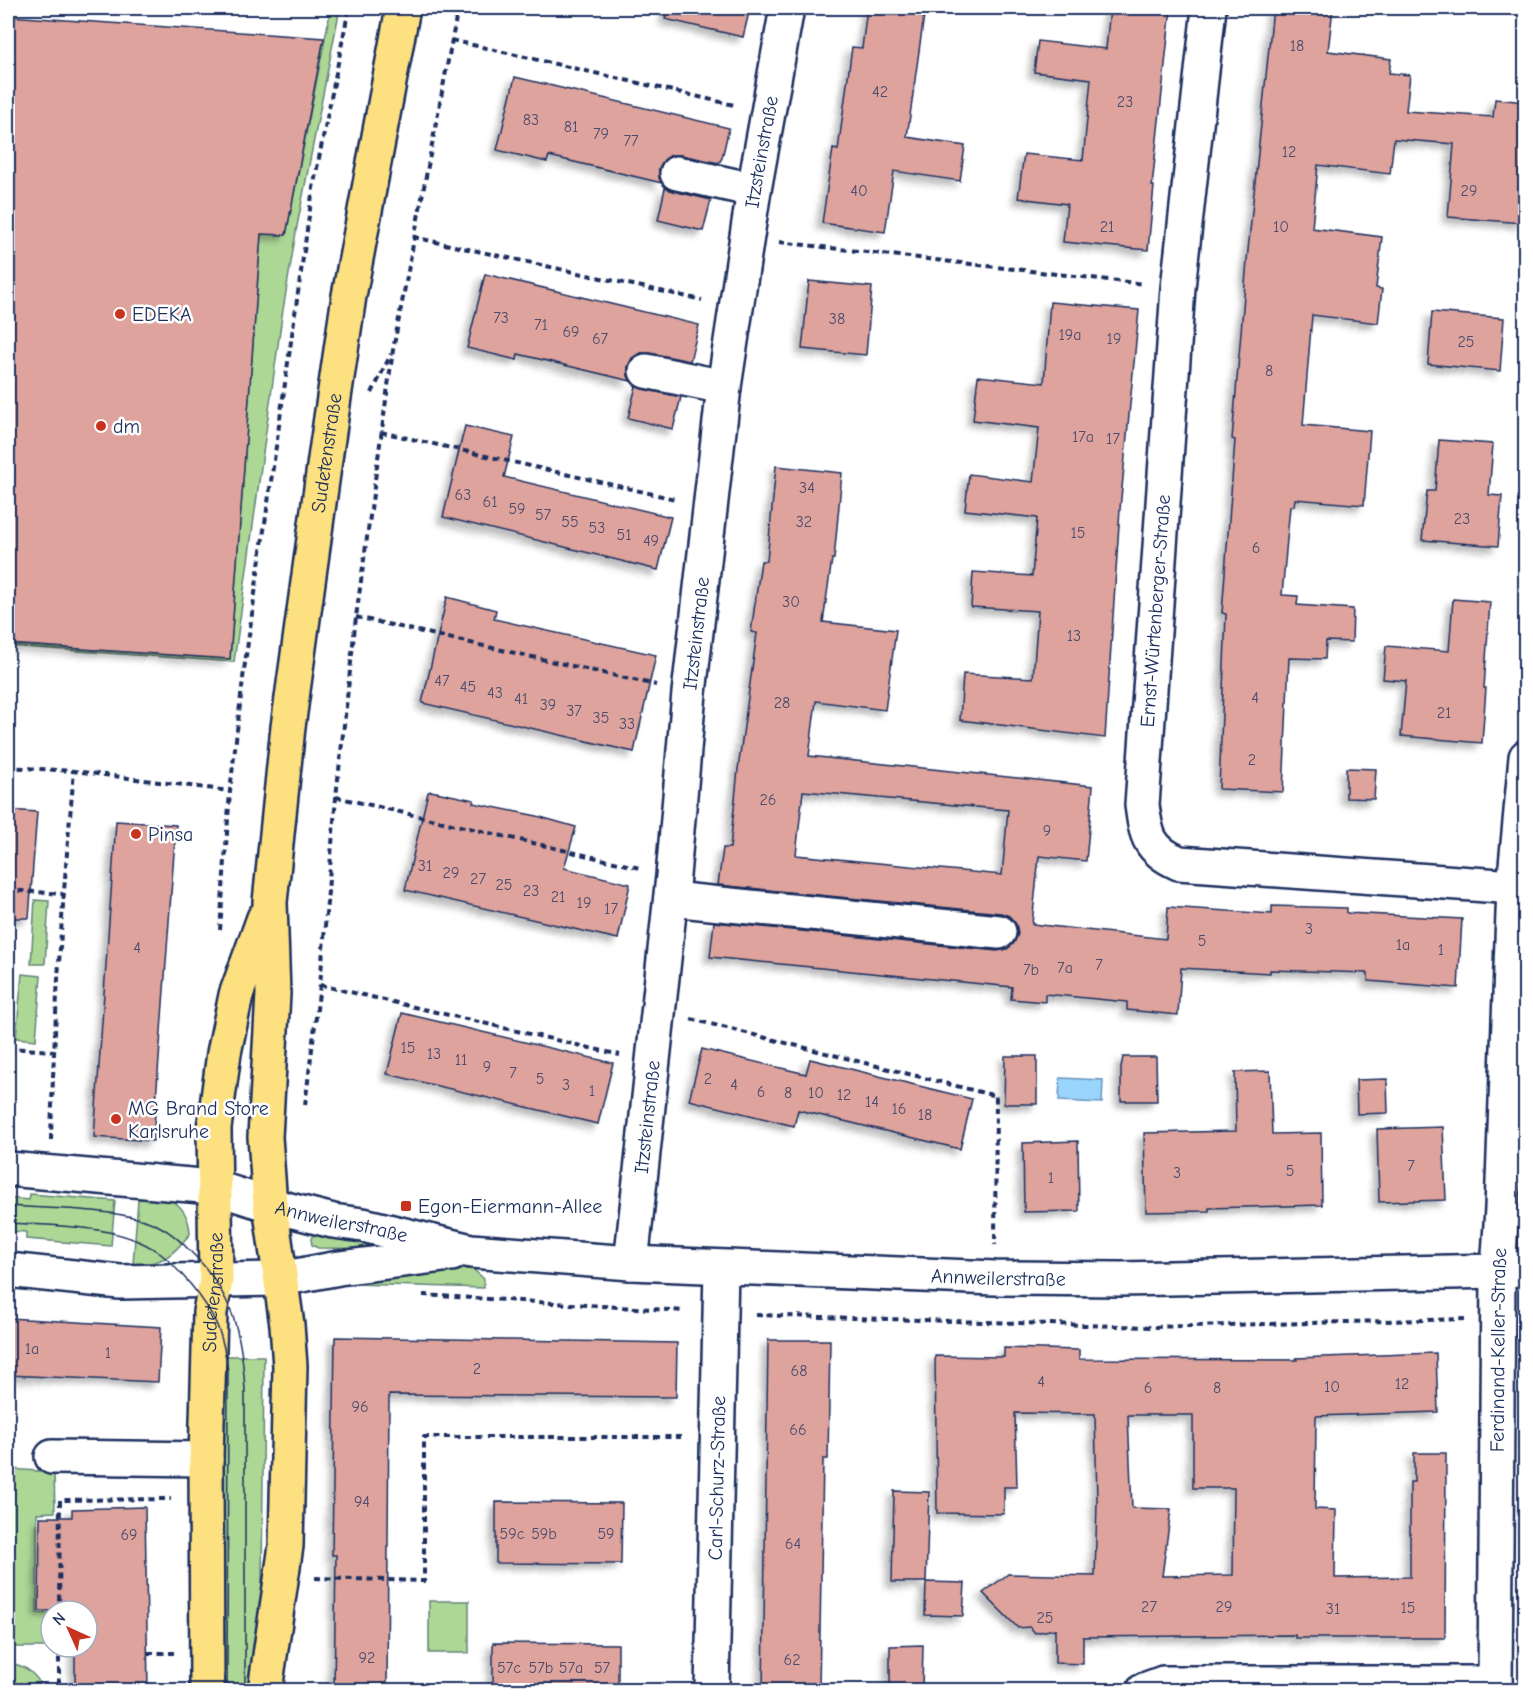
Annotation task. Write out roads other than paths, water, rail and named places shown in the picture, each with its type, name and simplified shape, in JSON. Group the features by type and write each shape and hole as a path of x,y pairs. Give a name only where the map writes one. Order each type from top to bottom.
{"main road":[{"name":"Sudetenstraße","path":"265,1690 286,1546 290,1366 270,1205 265,1137 273,994 270,902 288,727 349,296 403,8"},
{"name":"Sudetenstraße","path":"207,1690 206,1459 210,1312 216,1281 214,1128 224,1053 236,995 270,902"}],"street":[{"name":"Itzsteinstraße","path":"631,1263 672,887 689,693 724,387 746,238 787,8"},
{"name":"Ernst-Würtenberger-Straße","path":"1209,8 1178,288 1142,805 1145,831 1152,845 1179,863 1514,887"},
{"path":"677,172 754,190"},
{"path":"646,371 724,387"},
{"name":"Ferdinand-Keller-Straße","path":"1495,1687 1498,1319 1512,1269 1502,1208 1514,887 1526,757"},
{"path":"672,887 999,932"},
{"path":"8,1169 213,1186"},
{"name":"Annweilerstraße","path":"213,1186 270,1205 471,1251 631,1263 995,1278 1121,1279 1512,1269"},
{"name":"Annweilerstraße","path":"216,1281 280,1279 339,1268 471,1251"},
{"name":"Carl-Schurz-Straße","path":"712,1690 721,1268"},
{"path":"8,1270 120,1282 216,1281"},
{"path":"52,1457 206,1459"},
{"path":"1144,1690 1162,1683 1495,1687"}],"water":[{"path":"1060,1078 1103,1080 1102,1103 1059,1101"}],"tram line":[{"path":"8,1206 94,1211 150,1222 168,1232 184,1245 204,1265 225,1297 237,1331 245,1390 245,1690"},
{"path":"8,1223 86,1228 125,1236 142,1243 171,1263 199,1295 217,1325 228,1371 227,1690"}],"place":[{"name":"EDEKA","path":"120,314"},
{"name":"dm","path":"101,426"},
{"name":"Pinsa","path":"136,834"},
{"name":"MG Brand Store Karlsruhe","path":"116,1119"},
{"name":"Egon-Eiermann-Allee","path":"406,1206"}]}
